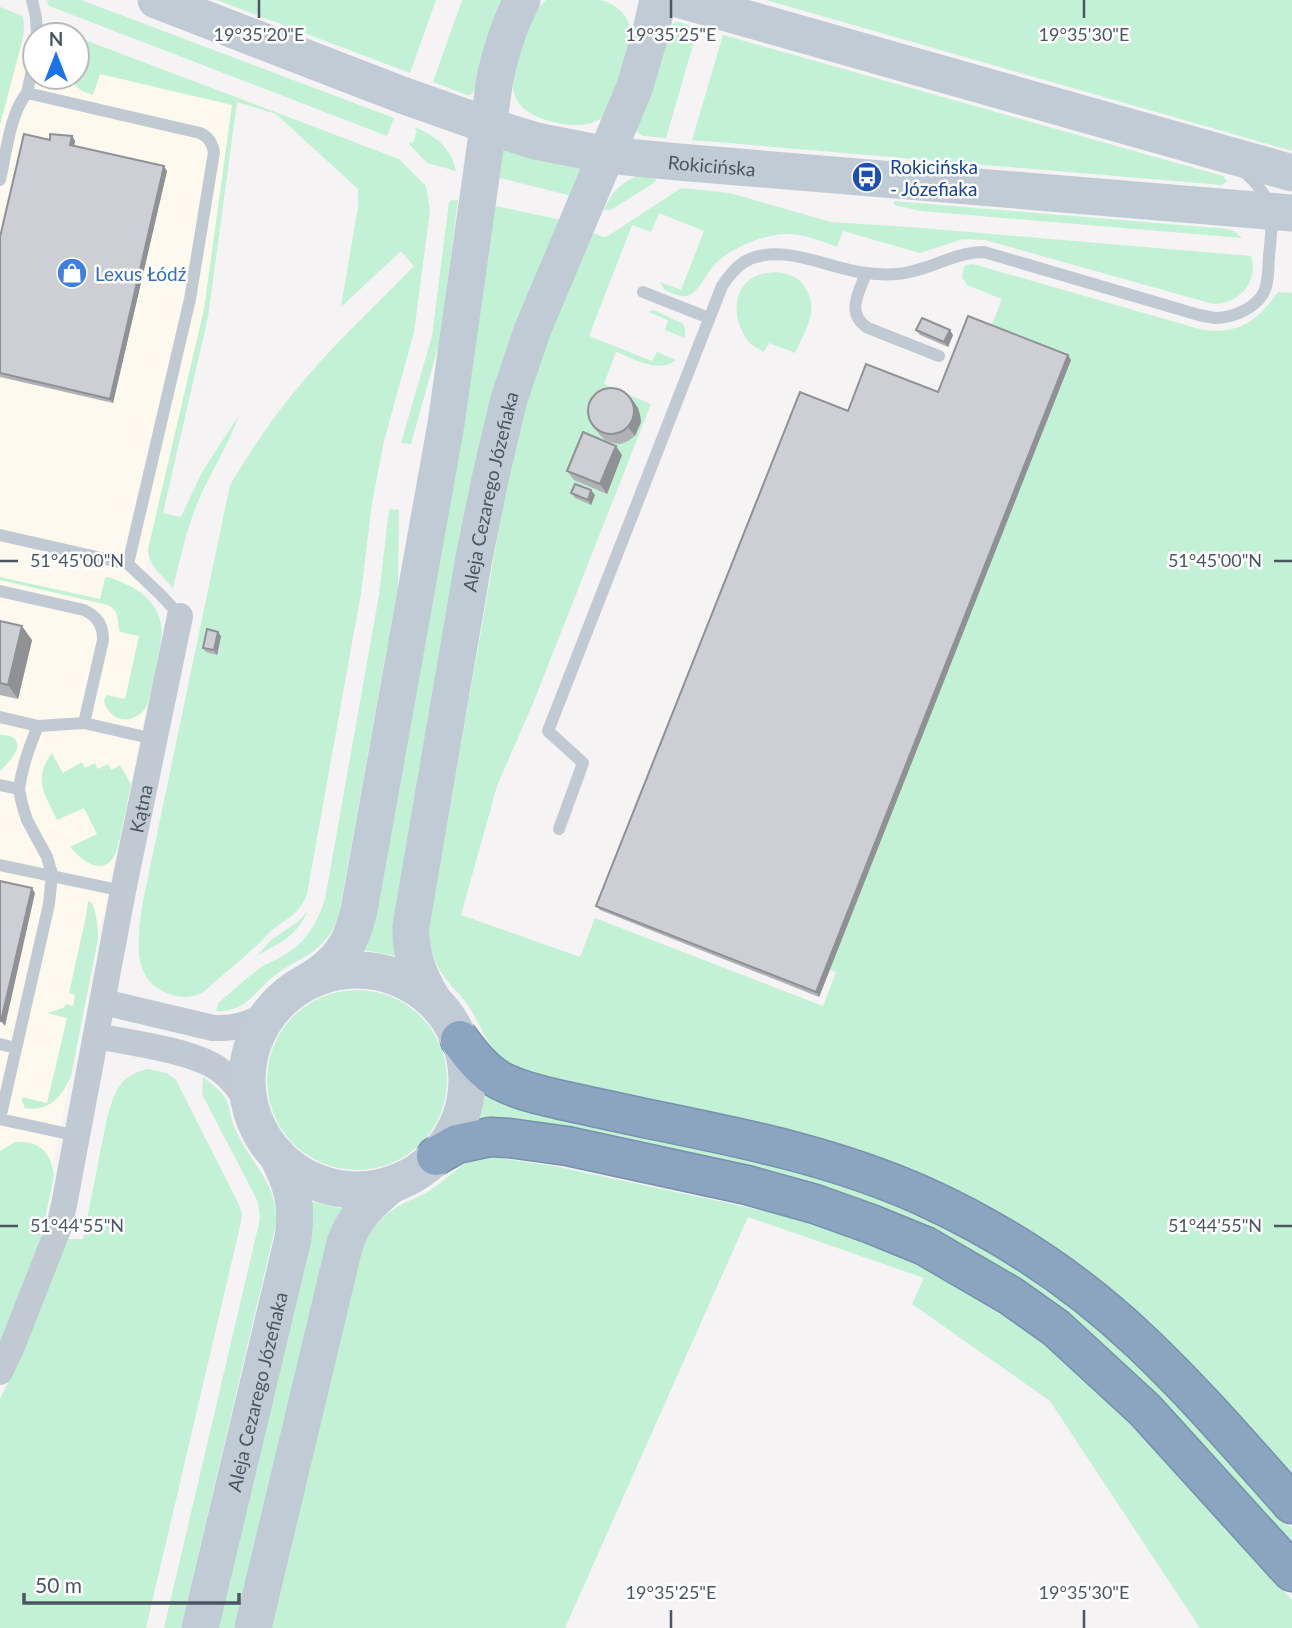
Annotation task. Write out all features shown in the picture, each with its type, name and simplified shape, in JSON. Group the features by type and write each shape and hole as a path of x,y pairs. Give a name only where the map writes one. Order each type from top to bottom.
{"highway":[{"path":"460,1040 485,1069 499,1080 522,1090 751,1140 816,1158 881,1178 994,1233 1063,1278 1141,1341 1292,1504"},
{"path":"436,1156 457,1144 490,1137 567,1146 770,1191 816,1204 925,1246 1011,1296 1056,1328 1145,1410 1292,1572"}],"main road":[{"name":"Rokicińska","path":"156,0 487,126 537,141 607,155 1282,212"},
{"path":"392,1184 366,1189 332,1187 300,1175 277,1155 262,1135 252,1109 247,1069 254,1040 269,1013 291,991 326,970 344,951 353,933 359,910 446,424 487,126 500,55 522,0"},
{"name":"Aleja Cezarego Józefiaka","path":"433,1000 422,983 415,964 411,926 491,475 509,400 532,331 634,89 658,0"},
{"path":"681,0 1292,173"},
{"path":"253,1628 345,1242 363,1209 392,1184 420,1170 436,1156 458,1123 467,1086 466,1064 460,1040 443,1010 406,981 367,970 351,970 310,980"},
{"name":"Aleja Cezarego Józefiaka","path":"200,1628 293,1238 296,1213 293,1193 277,1155"}],"street":[{"name":"Kątna","path":"0,1372 59,1227 97,1036 122,891 180,616"},
{"path":"103,1002 213,1028 238,1027 252,1023 269,1013"},
{"path":"97,1036 177,1052 206,1062 227,1076 252,1109"}],"lane":[{"path":"32,0 36,21"},
{"path":"0,180 16,112 27,93 200,133 207,136 213,144 214,152 190,299 128,564"},
{"path":"559,829 583,763 548,731 709,318 722,286 733,271 744,262 755,258 784,255 866,273 899,274 957,256 984,252 1199,315 1214,318 1227,316 1255,303 1263,293 1269,255 1282,212 1229,155"},
{"path":"866,273 855,303 856,316 860,323 939,356"},
{"path":"643,292 709,318"},
{"path":"0,535 128,564 162,595 180,616"},
{"path":"0,591 84,610 93,614 100,622 103,640 84,723"},
{"path":"0,718 38,726 84,723 154,739"},
{"path":"38,726 21,773 19,789 27,820 47,857 52,874 49,904 0,1119 78,1136"},
{"path":"0,785 19,789"},
{"path":"0,865 122,891"},
{"path":"0,1044 16,1048"}],"shaded area":[{"path":"17,36 21,37 21,91 91,91 91,58 234,101 205,315 140,592 160,615 162,635 42,1220 0,1212 0,109"}],"green space":[{"path":"47,0 81,0 394,118 387,136 49,6"},
{"path":"217,0 436,0 410,73"},
{"path":"462,0 505,0 475,89 472,94 467,95 433,82"},
{"path":"546,0 601,0 615,6 629,23 633,45 607,109 596,121 574,125 550,121 522,107 515,95 512,71 536,10"},
{"path":"766,0 1292,0 1292,151"},
{"path":"0,7 23,16 24,21 21,21 21,46 0,125"},
{"path":"675,22 698,28 666,138 643,136 636,128 662,61 669,29"},
{"path":"723,35 1223,176 1227,181 1222,185 692,140"},
{"path":"91,42 399,159 426,186 430,211 414,332 384,441 372,503 361,593 307,894 299,908 249,953 208,989 190,997 170,994 157,988 148,979 140,958 139,932 142,906 230,485 267,428 305,379 414,266 401,251 341,307 358,207 358,189 276,114 237,102 208,317 163,513 181,517 202,472 239,415 195,510 173,589 154,567 148,549 204,309 232,105 100,74 93,95 82,91 91,91"},
{"path":"415,127 429,134 447,149 456,171 427,163 409,144 413,143 417,131"},
{"path":"501,145 583,162 572,196 496,177"},
{"path":"637,176 658,176 655,182 611,210 604,210 617,189"},
{"path":"681,188 730,193 831,222 1251,256 1252,274 1245,290 1239,296 1213,304 985,240 963,239 920,253 843,231 837,247 789,234 770,236 749,243 721,259 693,293 684,296 664,289 660,282 681,290 704,231 659,213 651,232 632,225 589,336 652,361 657,352 676,360 662,366 654,365 616,352 604,384 651,404 534,701 497,786 461,915 580,957 595,918 823,1006 836,972 830,970 990,329 1002,299 967,285 962,277 966,265 973,264 1203,330 1216,331 1237,327 1255,318 1278,292 1292,293 1292,1476 948,1187 909,1169 802,1133 519,1070 494,1050 468,1005 437,965 430,944 429,928 503,505 522,420 537,369 593,233 608,236"},
{"path":"458,200 440,340 411,444 401,443 432,336 449,202"},
{"path":"894,201 1228,229 1242,238 921,211 894,205"},
{"path":"492,205 561,220 396,956 363,950"},
{"path":"776,272 798,279 810,299 809,322 795,353 769,343 764,352 755,347 744,336 737,318 738,299 746,283 759,275"},
{"path":"654,310 683,324 685,338 665,330 668,320 648,312"},
{"path":"389,509 399,510 398,587 338,919 318,947 274,976 249,1000 226,1011 216,1011 218,1003 254,972 299,945 314,924 325,899 379,595"},
{"path":"0,577 100,599 107,577 128,585 145,597 158,613 162,635 153,685 145,709 134,717 121,719 107,709 104,700 107,695 125,699 139,636 120,632 112,608 0,580"},
{"path":"0,735 12,737 16,741 17,750 0,771"},
{"path":"52,753 63,773 82,762 85,768 95,763 98,769 108,764 111,770 120,765 131,784 115,855 104,865 98,866 86,861 70,847 97,834 84,808 57,820 48,803 42,779 46,762"},
{"path":"88,901 92,903 95,912 98,939 71,1076 54,1101 41,1108 25,1108 22,1097 47,1103 67,1018 47,1013 63,1008 66,1004 73,1006 75,995 69,993"},
{"path":"306,913 291,935 257,956 271,940"},
{"path":"357,990 391,997 421,1016 440,1046 447,1080 440,1114 421,1144 391,1163 357,1170 323,1163 293,1144 274,1114 267,1080 274,1046 293,1016 323,997"},
{"path":"148,1069 167,1073 176,1080 242,1213 146,1628 0,1628 0,1399 21,1357 68,1239 83,1239 107,1118 119,1086 130,1076"},
{"path":"203,1077 226,1099 240,1139 268,1184 276,1224 181,1628 164,1628 260,1219 255,1196 202,1094"},
{"path":"486,1090 840,1184 918,1214 993,1252 1056,1294 1129,1355 1196,1423 1292,1529 1292,1546 1020,1280 985,1258 950,1240 481,1120"},
{"path":"15,1142 31,1143 43,1150 53,1168 54,1176 40,1242 0,1353 0,1151"},
{"path":"477,1157 554,1166 788,1216 829,1228 903,1256 957,1283 1021,1326 1112,1402 1292,1600 1292,1628 1200,1628 1050,1401 912,1304 924,1278 748,1217 565,1628 272,1628 365,1241 373,1228 389,1213 429,1191"},
{"path":"311,1201 343,1209 237,1628 216,1628"}],"building":[{"name":"Lexus Łódź","path":"24,134 50,140 50,134 72,136 70,145 164,166 110,399 0,373 0,237"},
{"path":"968,316 1068,355 816,992 596,906 800,392 848,411 866,364 938,392"},
{"path":"922,318 950,330 944,342 916,330"},
{"path":"611,388 627,395 634,411 627,427 611,434 595,427 588,411 595,395"},
{"path":"583,432 616,446 600,484 567,471"},
{"path":"575,484 591,490 588,500 571,493"},
{"path":"0,621 22,626 8,685 0,683"},
{"path":"207,629 218,632 214,650 203,648"},
{"path":"0,881 32,888 1,1021 0,1021"}],"place":[{"name":"Rokicińska - Józefiaka","path":"867,177"},
{"name":"Lexus Łódź","path":"72,273"}]}
